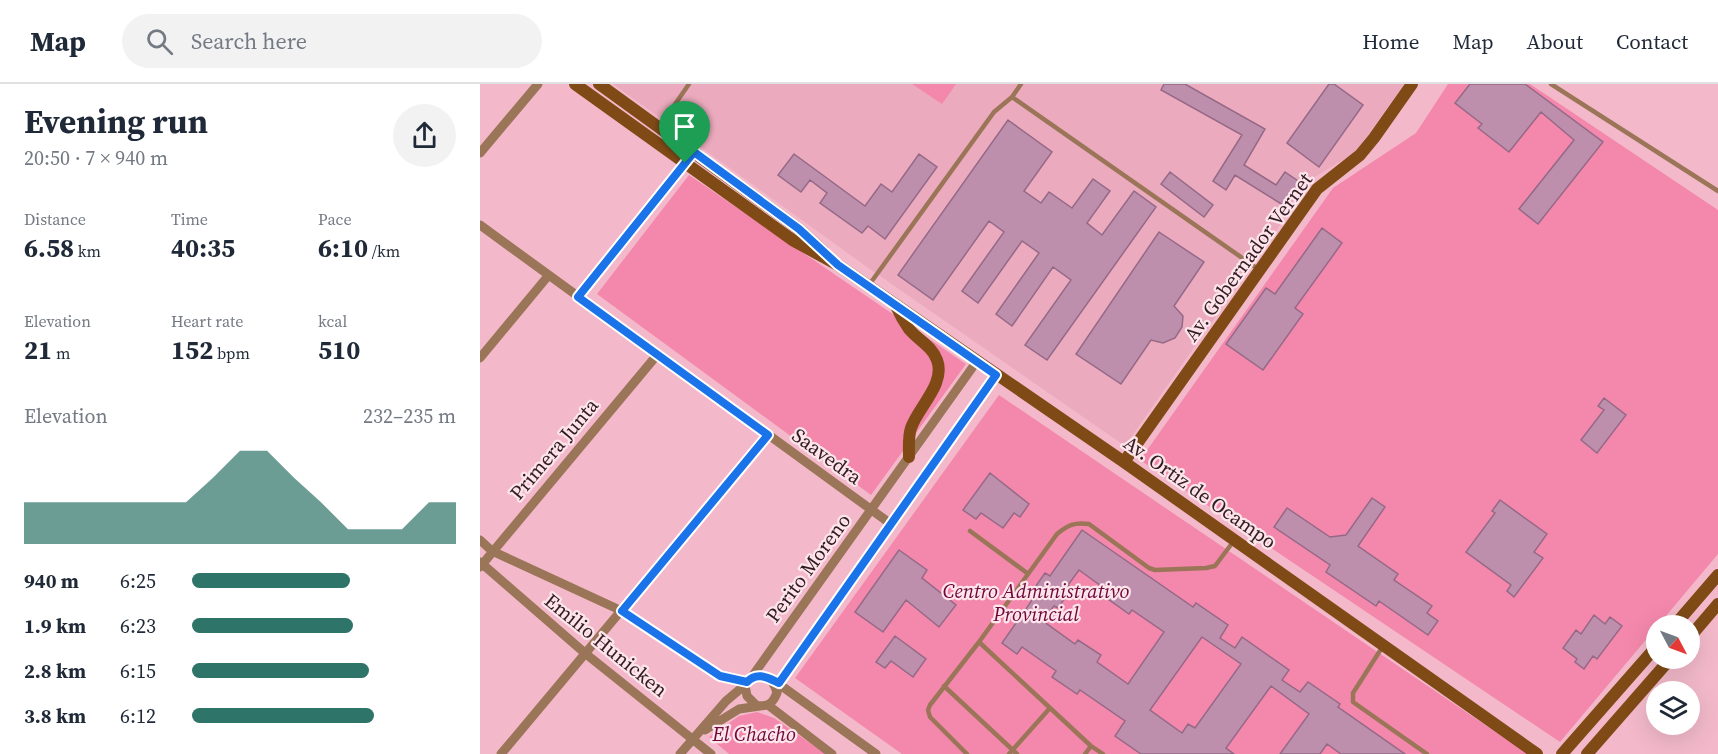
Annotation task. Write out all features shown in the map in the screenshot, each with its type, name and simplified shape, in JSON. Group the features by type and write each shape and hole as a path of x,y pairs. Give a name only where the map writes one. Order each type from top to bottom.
{"main road":[{"name":"Av. Ortiz de Ocampo","path":"575,84 794,242 838,265 895,304 1124,462 1537,754"},
{"name":"Av. Ortiz de Ocampo","path":"598,84 660,126 799,229 838,265"},
{"name":"Av. Gobernador Vernet","path":"1124,462 1317,189 1360,155 1412,84"},
{"path":"895,304 910,330 930,348 937,360 939,370 936,383 915,418 910,432 909,457"},
{"path":"1683,615 1718,575"},
{"path":"1700,625 1718,604"},
{"path":"1562,754 1646,657"},
{"path":"1587,754 1661,669"}],"street":[{"path":"480,153 538,84"},
{"path":"578,297 694,152"},
{"name":"Saavedra","path":"480,225 891,524"},
{"path":"480,358 548,276"},
{"name":"Primera Junta","path":"481,565 657,355"},
{"name":"Perito Moreno","path":"680,754 726,701 748,681 977,361"},
{"name":"Perito Moreno","path":"778,688 996,375"},
{"path":"501,754 768,435"},
{"name":"Emilio Hunicken","path":"480,540 492,550 622,611 720,676 748,681 760,676 766,678 870,752"},
{"name":"Emilio Hunicken","path":"481,565 586,654 711,754"},
{"path":"748,681 747,696 753,702 764,706 832,754"},
{"path":"764,706 774,700 778,688"},
{"name":"Perito Moreno","path":"693,738 739,709 764,706"}],"lane":[{"path":"660,126 689,84"},
{"path":"868,286 994,112 1012,97 1021,84"},
{"path":"1551,84 1718,191"},
{"path":"1012,97 1260,270"},
{"path":"967,754 930,717 928,710 930,705 1057,534 1069,524 1078,522 1089,524 1155,570 1215,566 1234,540"},
{"path":"970,531 1028,573"},
{"path":"979,642 1091,746 1103,754"},
{"path":"1383,645 1353,693 1353,702 1427,754"},
{"path":"944,686 1013,753 1050,708"},
{"path":"1085,754 1091,746"}],"shaded area":[{"path":"613,84 1404,84 1356,152 1313,178 1125,446 867,267"}],"green space":[{"path":"912,84 956,84 942,104"},
{"path":"1448,84 1530,84 1718,210 1718,554 1667,615 1646,615 1646,640 1560,742 1140,460 1333,188 1416,133"},
{"path":"689,175 966,364 871,495 597,294"},
{"name":"Centro Administrativo Provincial","path":"999,395 1528,754 902,754 795,678"},
{"name":"El Chacho","path":"757,712 774,718 826,754 729,754 709,737 739,716"}],"building":[{"path":"1164,84 1185,84 1265,129 1244,165 1276,185 1285,172 1301,183 1286,207 1235,175 1226,190 1213,181 1242,135 1161,90"},
{"path":"1329,84 1334,84 1363,105 1319,167 1287,143"},
{"path":"1470,84 1525,84 1603,142 1538,224 1519,209 1574,140 1541,112 1509,152 1478,128 1482,124 1455,103"},
{"path":"1008,120 1052,152 1024,191 1041,203 1049,192 1072,208 1093,179 1110,191 1087,223 1102,235 1134,191 1156,207 1047,360 1025,345 1071,280 1053,267 1012,326 996,314 1039,253 1022,241 978,303 962,291 1004,232 989,221 933,300 898,275"},
{"path":"794,154 865,206 881,184 892,192 919,154 937,167 885,239 868,226 862,233 820,203 827,193 810,180 801,192 778,175"},
{"path":"1170,172 1213,205 1204,217 1161,184"},
{"path":"1322,228 1342,243 1295,308 1303,314 1263,370 1226,344 1266,288 1275,294"},
{"path":"1159,232 1204,262 1174,306 1183,316 1182,327 1175,338 1163,343 1151,340 1121,384 1076,354"},
{"path":"1604,398 1626,415 1597,453 1581,440 1604,410 1598,406"},
{"path":"990,473 1029,504 1020,517 1014,513 1003,528 981,513 976,519 963,510"},
{"path":"1372,498 1385,507 1358,546 1398,574 1394,580 1432,606 1427,613 1438,621 1428,635 1379,601 1376,606 1326,572 1330,565 1274,527 1287,508 1330,537 1346,535"},
{"path":"1500,500 1547,534 1534,552 1543,558 1514,597 1507,591 1511,585 1466,552 1495,513 1492,511"},
{"path":"1082,530 1193,607 1196,603 1228,625 1220,638 1235,648 1242,637 1289,670 1282,680 1300,692 1308,682 1340,704 1338,707 1405,754 1341,754 1327,744 1320,754 1280,754 1309,714 1271,686 1226,748 1234,754 1141,754 1115,736 1125,721 1080,690 1077,694 1052,677 1056,671 1022,647 1017,654 1002,643 1037,593 1033,590 1045,573 1050,576","holes":["1079,570 1112,594 1108,599 1129,614 1132,610 1164,632 1128,684 1097,662 1101,655 1078,640 1075,644 1043,621 1054,606 1058,608 1072,588 1068,585","1202,637 1241,664 1195,728 1188,724 1182,733 1150,710"]},
{"path":"899,550 927,570 922,578 956,605 939,627 906,600 883,632 855,612"},
{"path":"1594,615 1605,624 1610,617 1622,626 1597,659 1593,656 1584,669 1575,662 1577,659 1563,648 1576,630 1581,634"},
{"path":"895,636 926,659 913,677 891,661 885,668 876,662"}],"route":[{"path":"694,152 799,229 838,265 996,375 779,683 760,676 751,678 747,682 720,676 622,611 768,435 578,297 685,163 694,152"}]}
